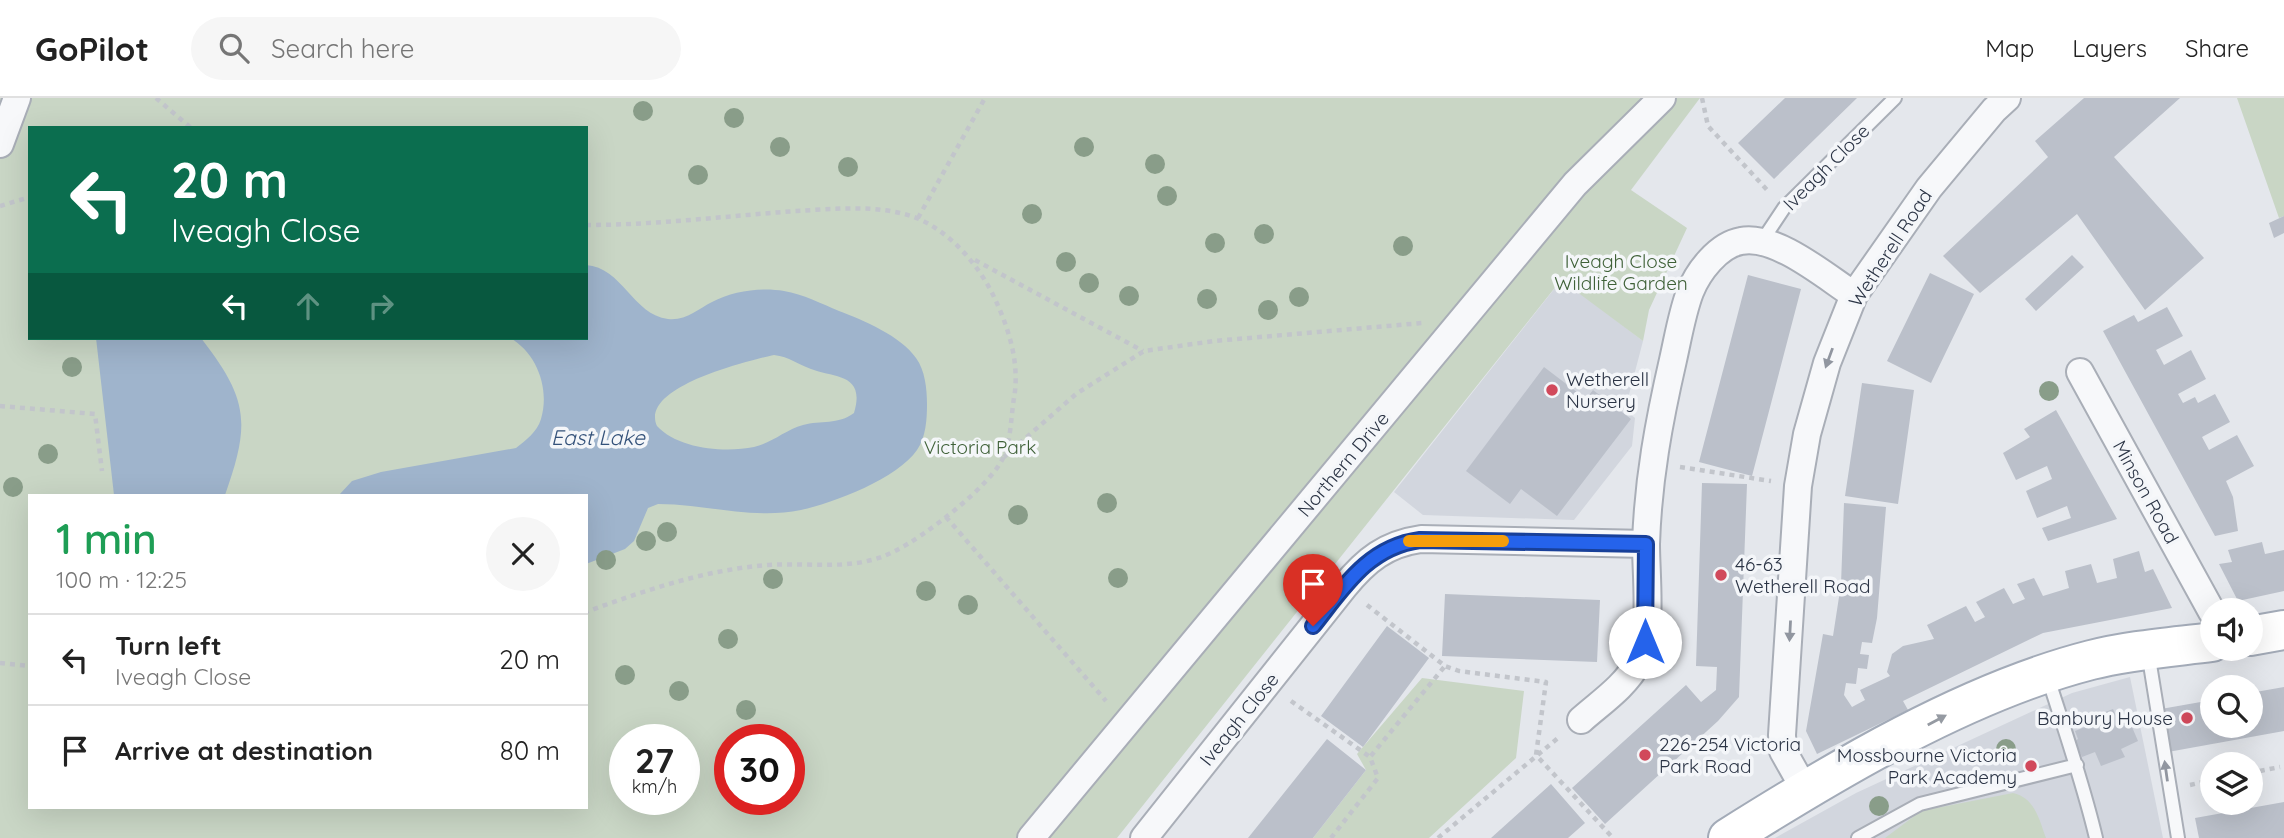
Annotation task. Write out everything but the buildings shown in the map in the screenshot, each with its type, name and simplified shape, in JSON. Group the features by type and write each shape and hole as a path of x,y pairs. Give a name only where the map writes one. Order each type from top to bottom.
{"main road":[{"path":"2263,634 2284,630"},
{"path":"1728,838 1805,790 1960,708 2091,660 2200,644"}],"street":[{"path":"0,144 17,98"},
{"name":"Northern Drive","path":"1031,838 1465,319 1574,184 1662,98"},
{"name":"Wetherell Road","path":"1805,790 1783,751 1782,735 1798,485 1807,434 1827,363 1854,295 1929,188 2007,98"},
{"path":"1581,720 1626,679 1638,663 1645,642 1646,544 1651,462 1690,292 1709,263 1722,250 1741,241 1762,241 1783,249 1854,295"},
{"name":"Minson Road","path":"2080,372 2204,598"},
{"name":"Iveagh Close","path":"1144,838 1363,564 1382,550 1411,541 1646,544"}],"lane":[{"name":"Iveagh Close","path":"1762,241 1784,208 1895,98"},
{"path":"2148,650 2178,838"},
{"path":"2047,674 2064,735 2077,765 2096,838"},
{"path":"1858,838 1920,804 2077,765"}],"path":[{"path":"156,98 189,126"},
{"path":"918,218 985,98"},
{"path":"1702,98 1707,126 1784,208"},
{"path":"0,206 28,198"},
{"path":"588,225 671,223 724,215 840,209 896,211 918,218 972,259 1143,351"},
{"path":"972,259 985,278 1007,327 1017,381 1004,457"},
{"path":"588,611 700,574 769,565 862,565 895,552 946,517 973,494 1004,457 1076,394 1143,351 1214,341 1465,319"},
{"path":"0,406 95,414 103,471"},
{"path":"1651,462 1798,485"},
{"path":"946,517 1125,723"},
{"path":"1344,587 1445,666 1459,671 1546,682 1536,755"},
{"path":"0,663 28,666"},
{"path":"1370,757 1445,666"},
{"path":"1268,684 1370,757 1378,778 1331,838"},
{"path":"1438,838 1581,720"},
{"path":"1536,755 1613,838"},
{"path":"2263,770 2280,767"}],"shaded area":[{"name":"Wetherell Nursery","path":"1562,279 1643,341 1625,410 1635,418 1632,446 1574,520 1423,515 1394,492"},
{"name":"Mossbourne Victoria Park Academy","path":"2130,677 2163,838 1775,838 1856,793 2072,693"}],"green space":[{"name":"Victoria Park","path":"0,98 1700,98 1631,190 1687,228 1649,310 1643,341 1561,280 1117,838 0,838"},
{"path":"2237,98 2284,98 2284,216 2279,218"},
{"path":"1422,678 1524,691 1516,758 1429,838 1313,838 1366,770 1357,754"},
{"path":"2013,793 2031,804 2046,838 1885,838 1921,811"}],"water":[{"name":"East Lake","path":"588,266 609,274 645,309 668,319 686,316 720,298 747,291 766,289 798,294 870,324 909,350 922,368 925,380 927,410 924,434 917,450 896,470 864,488 815,507 783,513 765,513 658,504 648,508 634,541 625,549 588,563 588,494 340,494 352,481 381,472 516,448 537,428 544,396 534,362 513,340 588,340","holes":["774,355 811,369 846,379 856,391 854,413 836,421 803,425 761,445 742,449 716,449 689,444 666,434 657,426 656,412 664,399 679,388 742,363"]},
{"path":"96,340 203,340 228,378 240,412 239,448 225,494 114,494"}],"slow traffic":[{"path":"1409,541 1503,541"}],"place":[{"name":"Wetherell Nursery","path":"1552,390"},
{"name":"46-63 Wetherell Road","path":"1721,575"},
{"name":"Banbury House","path":"2187,718"},
{"name":"226-254 Victoria Park Road","path":"1645,755"},
{"name":"Mossbourne Victoria Park Academy","path":"2031,766"}],"route":[{"path":"1313,626 1363,564 1382,550 1401,542 1420,540 1646,544 1645,642"}],"park label":[{"name":"Iveagh Close Wildlife Garden","path":"1621,272"}]}
